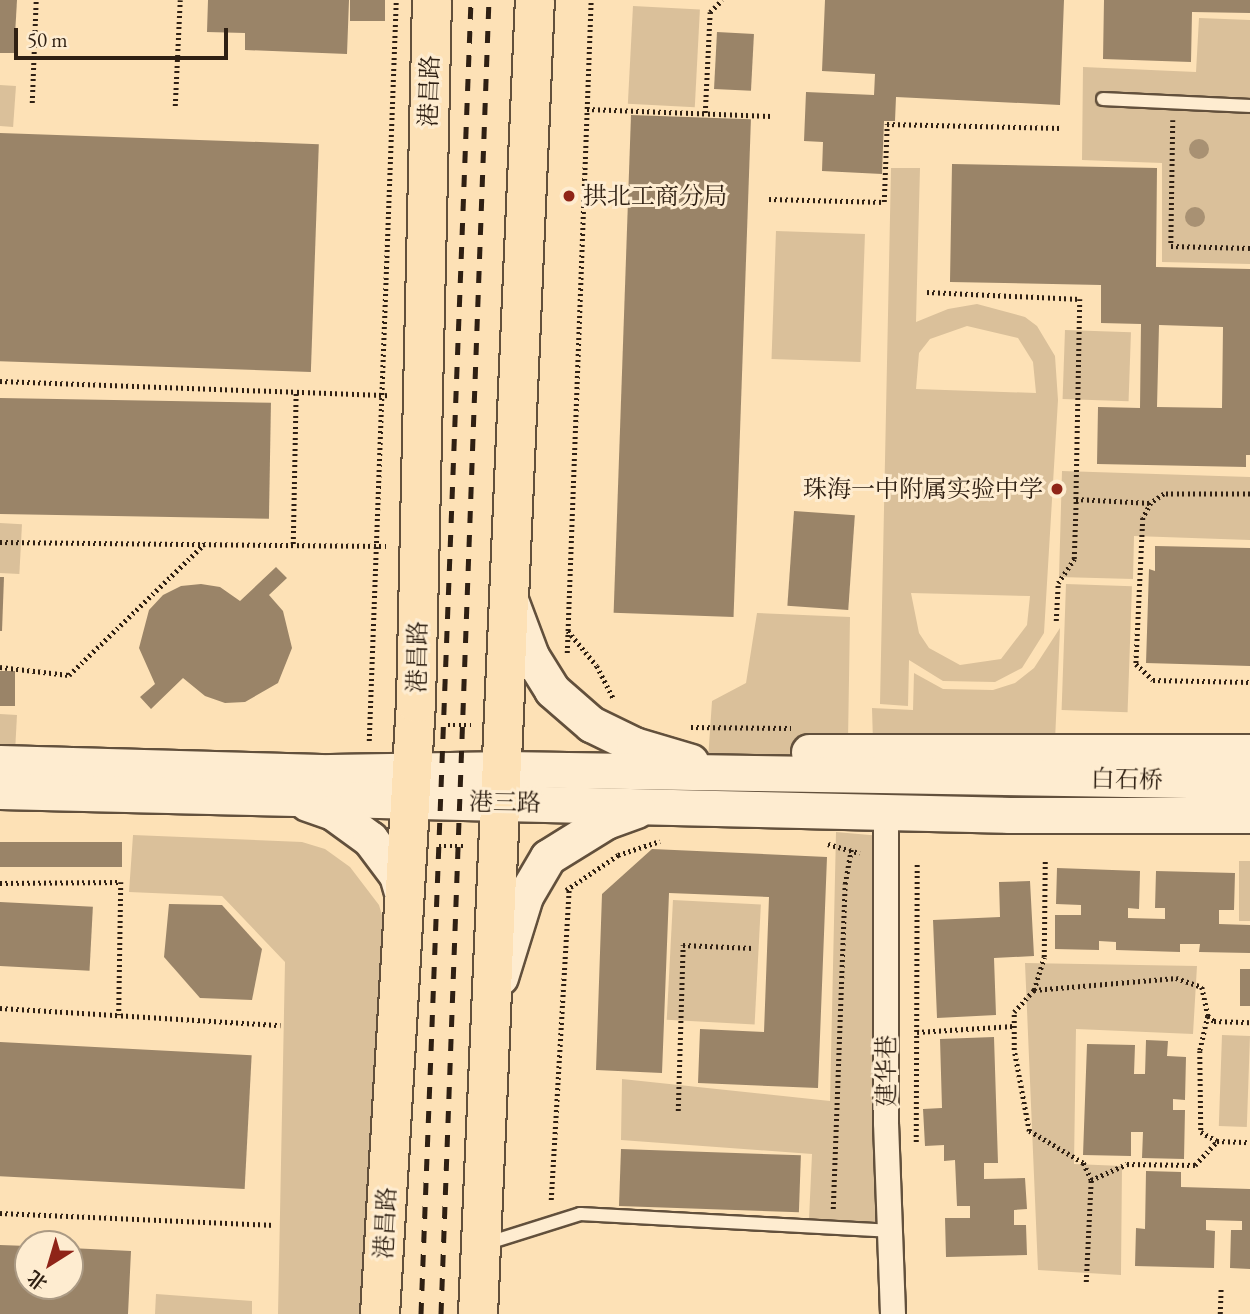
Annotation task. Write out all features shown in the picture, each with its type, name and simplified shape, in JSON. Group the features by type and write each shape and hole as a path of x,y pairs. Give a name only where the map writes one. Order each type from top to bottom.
{"main road":[{"name":"港昌路","path":"380,1314 412,784 432,0"},
{"path":"478,1314 504,786 535,0"},
{"path":"510,600 531,656 552,690 591,724 730,790 886,845 927,834 1250,835"},
{"path":"504,786 730,790 817,750 1250,751"},
{"path":"0,763 330,772 412,784"},
{"name":"白石桥","path":"730,790 1004,777 1250,781"},
{"name":"港三路","path":"0,791 279,796 412,784 504,786 654,805 730,790 1010,815"},
{"path":"279,796 324,809 351,823 385,857 404,899"},
{"path":"495,993 525,896 548,857 606,821 654,805"},
{"name":"白石桥","path":"1010,815 1250,815"}],"street":[{"name":"建华巷","path":"886,845 889,1231 894,1314"}],"lane":[{"path":"1103,99 1250,106"},
{"path":"481,1245 580,1214 889,1231"}],"path":[{"path":"32,103 36,0"},
{"path":"175,106 180,0"},
{"path":"369,743 396,0"},
{"path":"568,631 591,0"},
{"path":"705,113 710,12 722,0"},
{"path":"1174,103 1171,246 1250,248"},
{"path":"587,108 772,116"},
{"path":"769,200 884,202 887,124 1063,128"},
{"path":"927,292 1080,299 1074,559 1058,583 1056,621"},
{"path":"0,381 405,395"},
{"path":"293,544 296,391"},
{"path":"1250,494 1164,494 1151,503 1143,518 1136,664 1153,680 1250,682"},
{"path":"1076,499 1151,503"},
{"path":"0,542 401,547"},
{"path":"0,667 69,675 204,544"},
{"path":"361,747 369,743 380,730"},
{"path":"562,894 618,855 669,839"},
{"path":"824,843 851,850 886,845"},
{"path":"551,1200 569,888 564,846"},
{"path":"832,1227 845,884 851,850"},
{"path":"1045,860 1044,957 1034,990 1014,1012 1013,1050 1029,1131 1083,1163 1091,1180 1086,1282"},
{"path":"916,1152 918,862"},
{"path":"0,883 121,882 119,1016"},
{"path":"678,1111 683,945 753,947"},
{"path":"1034,990 1145,978 1190,980 1202,987 1208,1016 1200,1051 1197,1113 1201,1132 1217,1141 1250,1142"},
{"path":"0,1009 280,1025"},
{"path":"1208,1016 1214,1021 1250,1022"},
{"path":"917,1032 1014,1026"},
{"path":"1091,1180 1127,1164 1195,1166 1217,1141"},
{"path":"0,1213 275,1225"},
{"path":"1220,1314 1221,1289"}],"shaded area":[{"path":"633,6 700,10 695,107 628,104"},
{"path":"1199,18 1250,20 1250,264 1162,262 1162,163 1082,160 1083,67 1196,72"},
{"path":"0,85 16,86 13,127 0,126"},
{"path":"891,168 920,168 916,322 948,309 977,304 1025,317 1037,326 1055,356 1058,400 1044,633 1022,668 995,682 943,681 909,660 908,706 880,704","holes":["967,326 1018,338 1033,362 1036,393 916,389 919,353 930,339","911,593 1030,596 1027,625 1001,659 960,665 929,648 919,633"]},
{"path":"776,231 865,234 860,362 772,359"},
{"path":"1065,330 1131,332 1129,401 1063,399"},
{"path":"1062,471 1250,477 1250,540 1134,536 1133,579 1059,577"},
{"path":"0,523 22,524 19,574 0,573"},
{"path":"1066,584 1132,586 1128,712 1062,710"},
{"path":"757,613 850,617 848,741 730,767 708,760 712,701 746,683"},
{"path":"1060,628 1055,741 873,743 872,708 913,710 914,673 943,689 993,690 1015,683 1034,668"},
{"path":"0,714 17,715 15,753 0,752"},
{"path":"836,832 881,836 883,1223 809,1219 812,1154 621,1140 622,1079 830,1101"},
{"path":"133,835 302,842 325,849 350,867 379,905 387,933 369,1314 278,1314 285,962 222,896 129,892"},
{"path":"1239,861 1250,861 1250,921 1239,921"},
{"path":"673,900 761,905 755,1024 667,1020"},
{"path":"1025,963 1197,966 1193,1034 1076,1029 1074,1164 1122,1166 1121,1275 1038,1270"},
{"path":"1222,1035 1250,1036 1247,1127 1219,1126"},
{"path":"156,1294 252,1301 252,1314 155,1314"}],"building":[{"path":"0,0 17,0 14,53 0,53"},
{"path":"208,0 349,0 347,54 245,50 245,33 207,32"},
{"path":"350,0 385,0 385,21 350,21"},
{"path":"825,0 1064,0 1060,105 896,97 895,121 884,121 882,174 822,171 823,142 804,141 806,92 874,95 875,74 822,71"},
{"path":"1104,0 1250,0 1250,13 1192,12 1191,62 1103,59"},
{"path":"717,32 754,34 751,91 714,89"},
{"path":"631,115 751,119 734,617 614,613"},
{"path":"0,133 319,144 311,372 0,361"},
{"path":"952,164 1157,168 1156,267 1250,269 1250,455 1246,455 1246,467 1097,464 1098,407 1140,408 1141,324 1101,323 1101,285 950,282","holes":["1159,325 1223,327 1222,408 1157,407"]},
{"path":"0,398 271,403 269,519 0,514"},
{"path":"794,511 855,515 848,610 787,606"},
{"path":"1155,546 1250,548 1250,666 1146,663 1149,569 1155,571"},
{"path":"276,567 287,578 269,595 283,611 292,648 278,683 245,702 225,703 205,696 183,678 151,709 140,697 155,684 139,648 149,610 163,595 181,586 201,584 220,587 240,601"},
{"path":"0,577 4,577 2,631 0,631"},
{"path":"0,671 15,671 15,706 0,706"},
{"path":"0,842 122,842 122,867 0,867"},
{"path":"652,849 827,857 818,1088 698,1083 700,1029 764,1032 769,897 669,893 662,1073 596,1070 602,894"},
{"path":"1057,868 1140,871 1139,909 1128,908 1128,918 1165,919 1165,908 1155,908 1156,871 1235,873 1234,910 1219,910 1219,924 1250,925 1250,953 1199,952 1200,944 1180,944 1180,952 1116,950 1116,942 1099,941 1099,950 1055,949 1055,915 1081,915 1081,905 1056,904"},
{"path":"1030,881 1034,956 994,958 996,1015 937,1018 933,920 1000,917 999,882"},
{"path":"0,902 93,907 90,971 0,966"},
{"path":"169,904 222,905 262,949 252,1000 200,998 164,957"},
{"path":"1240,969 1250,969 1250,1006 1240,1006"},
{"path":"994,1037 998,1163 984,1163 984,1179 1025,1178 1027,1209 1014,1210 1014,1225 1026,1225 1027,1255 946,1257 945,1218 970,1218 970,1206 957,1206 955,1160 944,1161 944,1145 925,1146 923,1109 942,1108 940,1039"},
{"path":"1146,1040 1168,1041 1167,1056 1186,1057 1185,1100 1173,1099 1173,1110 1185,1110 1184,1159 1142,1158 1143,1132 1131,1132 1131,1156 1083,1155 1087,1044 1135,1045 1134,1074 1145,1074"},
{"path":"0,1042 252,1055 245,1189 0,1176"},
{"path":"621,1149 801,1155 799,1212 619,1206"},
{"path":"1146,1171 1181,1172 1181,1187 1250,1189 1250,1269 1230,1268 1231,1230 1242,1230 1242,1221 1206,1220 1206,1230 1215,1231 1214,1268 1135,1266 1136,1228 1145,1229"},
{"path":"0,1245 14,1246 14,1300 84,1300 84,1249 131,1251 128,1314 0,1314"}],"railway":[{"path":"421,1314 471,0"},
{"path":"441,1314 489,0"}],"place":[{"name":"拱北工商分局","path":"569,196"},
{"name":"珠海一中附属实验中学","path":"1057,489"}]}
